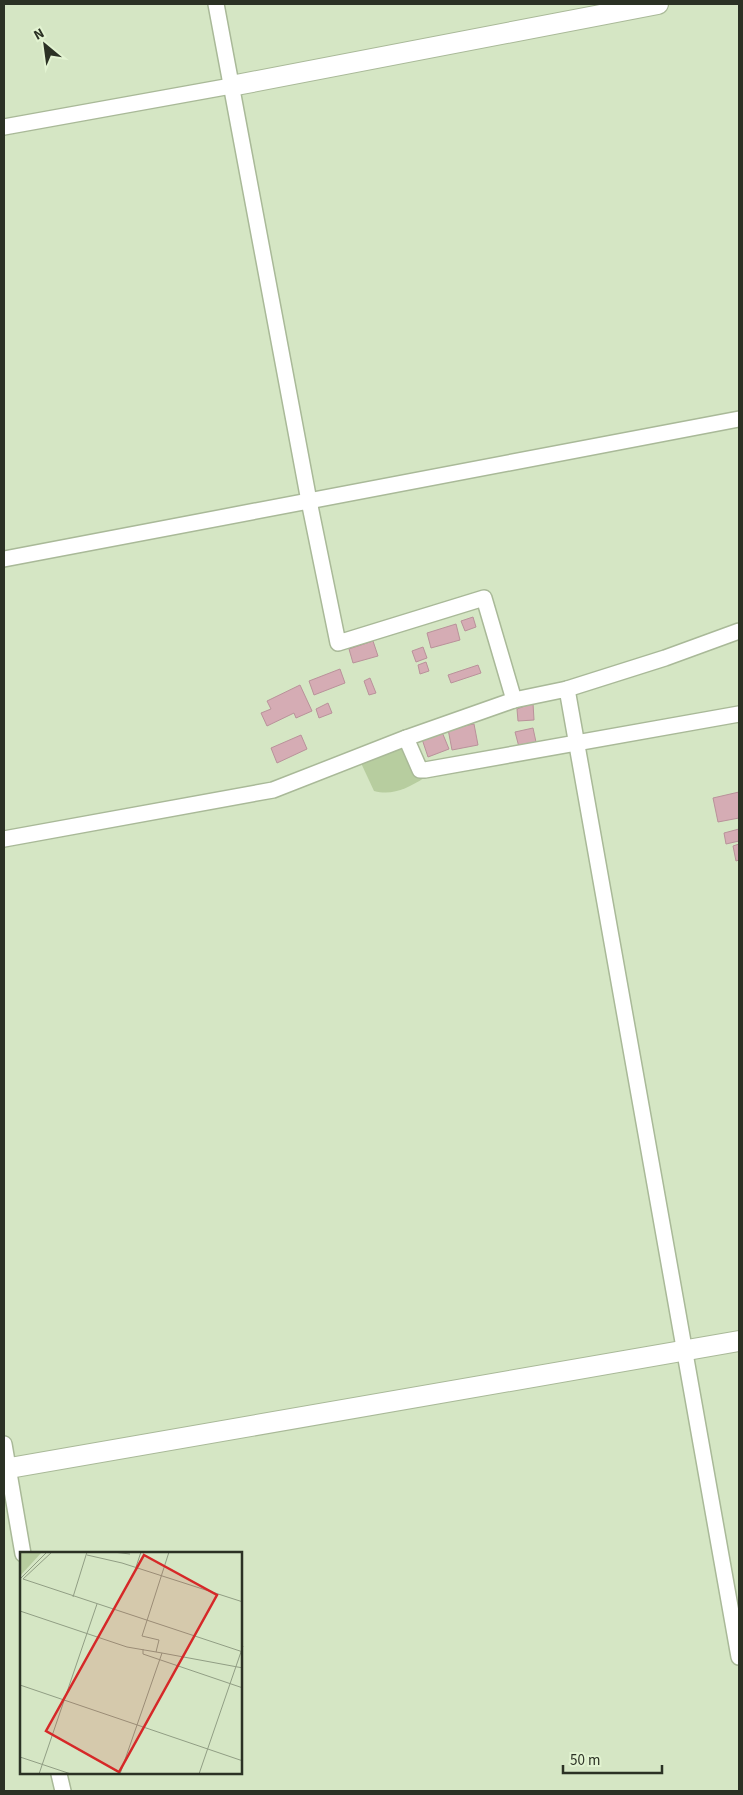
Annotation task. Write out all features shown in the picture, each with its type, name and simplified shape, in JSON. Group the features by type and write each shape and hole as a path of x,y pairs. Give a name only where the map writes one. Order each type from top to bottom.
{"street":[{"path":"216,4 309,501 338,643 484,598 511,692"},
{"path":"4,127 231,86 658,4"},
{"path":"4,559 739,419"},
{"path":"4,839 274,790 406,738 511,692 567,689 665,658 739,631"},
{"path":"567,689 739,1657"},
{"path":"406,738 420,770 425,770 739,714"},
{"path":"6,1469 739,1341"},
{"path":"4,1444 6,1469 23,1552"},
{"path":"59,1775 63,1791"}],"green space":[{"path":"407,744 424,778 394,792 374,791 361,763"}],"building":[{"path":"473,617 476,627 465,631 461,621"},
{"path":"456,624 460,640 431,648 427,633"},
{"path":"373,641 378,656 353,663 349,649"},
{"path":"423,647 427,658 416,662 412,651"},
{"path":"426,662 429,671 420,674 418,665"},
{"path":"478,665 481,673 451,683 448,675"},
{"path":"340,669 345,683 314,695 309,681"},
{"path":"370,678 376,693 369,695 364,681"},
{"path":"300,685 312,711 296,718 294,713 267,726 261,713 271,709 267,701"},
{"path":"328,703 332,713 319,718 316,709"},
{"path":"533,703 534,720 518,721 517,709"},
{"path":"474,724 478,745 452,750 448,729"},
{"path":"533,728 536,742 519,747 515,732"},
{"path":"442,732 449,749 428,757 422,739"},
{"path":"301,735 307,749 277,763 271,748"},
{"path":"739,792 739,818 718,822 713,798"},
{"path":"739,829 739,841 726,844 724,833"},
{"path":"739,844 739,860 736,861 733,846"}]}
